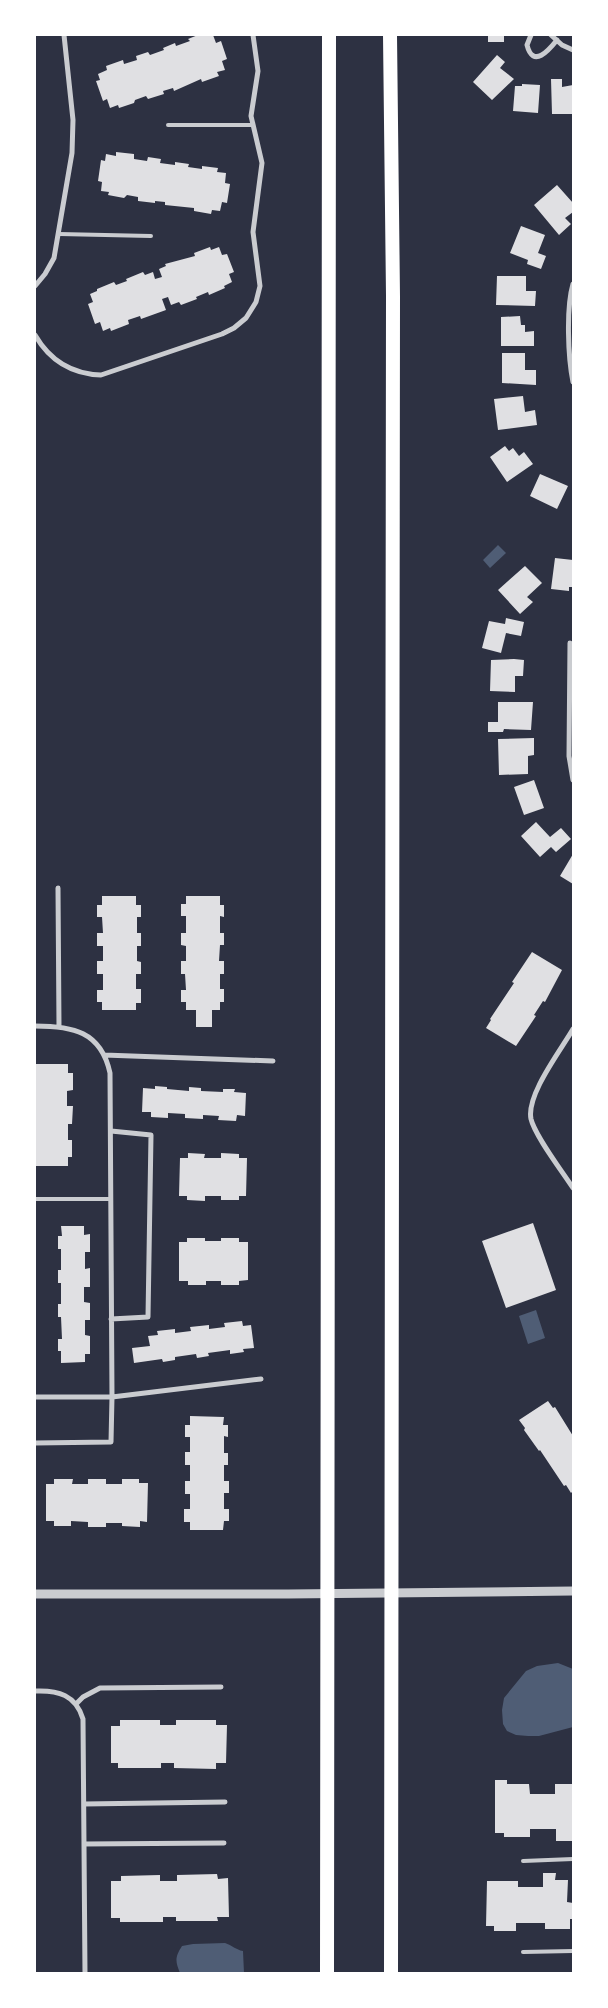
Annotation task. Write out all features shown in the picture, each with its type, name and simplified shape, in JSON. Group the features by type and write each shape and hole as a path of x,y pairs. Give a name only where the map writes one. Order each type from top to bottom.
{"highway":[{"path":"327,1973 329,35"},
{"path":"390,35 393,296 392,1973"}],"street":[{"path":"35,286 45,274 54,258 70,166 73,134 64,35"},
{"path":"35,335 48,353 57,361 76,372 101,375 222,334 234,328 246,318 256,302 260,280 254,232 262,163 253,125 252,106 258,71 253,35"},
{"path":"531,35 527,45 529,51 535,56 545,54 557,40"},
{"path":"551,35 573,50"},
{"path":"573,284 570,304 570,360 573,382"},
{"path":"570,643 569,756 573,780"},
{"path":"58,888 59,1026"},
{"path":"35,1026 59,1026 82,1032 93,1040 109,1064 111,1080 112,1397 111,1442 35,1443"},
{"path":"573,1029 535,1093 530,1110 534,1128 573,1188"},
{"path":"104,1055 273,1061"},
{"path":"111,1130 151,1135 148,1317 111,1319"},
{"path":"35,1396 112,1397 261,1379"},
{"path":"35,1594 573,1591"},
{"path":"76,1704 83,1697 100,1688 221,1687"},
{"path":"35,1691 61,1693 73,1700 80,1711 84,1723 85,1973"},
{"path":"84,1804 225,1802"},
{"path":"84,1844 224,1843"}],"lane":[{"path":"168,125 253,125"},
{"path":"59,234 150,236"},
{"path":"35,1199 110,1199"},
{"path":"523,1861 573,1859"},
{"path":"523,1952 573,1951"}],"water":[{"path":"498,545 506,553 490,568 483,560"},
{"path":"536,1310 545,1338 528,1344 519,1316"},
{"path":"558,1663 573,1669 573,1727 539,1736 516,1735 507,1731 503,1724 502,1710 504,1698 526,1671 537,1666"},
{"path":"225,1943 243,1951 244,1973 180,1973 176,1959 182,1946"}],"building":[{"path":"198,35 213,35 216,43 221,41 227,59 222,61 225,70 217,72 219,76 202,82 201,79 174,91 173,88 163,91 164,94 148,99 146,96 135,100 134,103 119,108 118,105 110,108 107,99 103,101 96,81 100,80 98,74 107,70 106,66 123,60 124,64 137,60 136,56 148,52 150,55 164,50 163,48 175,43 176,46 190,41 188,39"},
{"path":"488,35 504,35 504,42 488,42"},
{"path":"497,55 505,62 500,68 514,79 492,100 473,82"},
{"path":"551,79 562,79 562,87 573,85 573,114 552,114"},
{"path":"522,84 540,85 538,113 513,111 515,86 522,86"},
{"path":"116,152 134,154 134,159 147,161 148,157 161,159 160,163 175,165 175,162 189,164 188,167 202,169 202,166 218,168 217,172 226,173 225,183 230,184 227,203 222,202 220,211 212,210 211,214 194,211 194,208 165,205 165,202 138,201 138,197 127,195 124,198 108,195 109,192 101,191 102,182 98,181 101,160 105,161 106,154 116,156"},
{"path":"557,185 573,203 573,212 565,218 571,224 559,235 534,205"},
{"path":"521,226 545,235 538,253 546,256 541,269 527,264 528,260 510,253"},
{"path":"210,247 211,250 219,247 222,255 227,254 234,272 229,274 232,282 224,286 225,288 209,295 208,292 196,297 197,299 181,305 179,302 171,305 168,297 162,299 166,310 141,319 140,316 128,320 129,324 111,331 110,328 103,331 100,322 95,324 88,304 93,302 90,294 97,291 97,289 114,282 116,285 127,281 126,279 143,272 145,275 153,272 155,279 162,277 159,269 166,266 165,264 195,256 194,253"},
{"path":"497,276 526,276 526,291 536,291 535,306 496,305"},
{"path":"520,316 521,325 525,325 525,332 534,331 534,346 501,346 501,317"},
{"path":"502,353 525,353 525,370 536,370 536,385 502,383"},
{"path":"523,396 525,412 535,410 537,425 498,430 494,399"},
{"path":"505,446 509,451 513,448 519,456 524,452 533,464 507,482 490,457"},
{"path":"540,474 568,486 557,509 530,496"},
{"path":"555,558 573,560 573,587 569,587 569,591 551,589"},
{"path":"525,566 542,583 527,597 533,602 520,614 498,590"},
{"path":"506,618 524,622 521,636 506,633 501,653 482,648 489,621 505,624"},
{"path":"491,660 524,660 523,676 515,676 515,692 490,691"},
{"path":"498,702 533,702 531,730 504,729 503,732 488,732 488,722 498,722"},
{"path":"534,738 534,755 528,756 528,774 499,775 498,739"},
{"path":"534,780 544,808 524,815 514,787"},
{"path":"536,822 550,837 561,828 571,839 556,852 551,847 540,857 521,836"},
{"path":"573,854 573,884 560,876"},
{"path":"102,896 136,896 136,905 141,905 141,917 137,917 137,933 141,933 141,946 137,946 137,961 141,962 141,974 136,974 136,989 141,989 141,1003 136,1003 136,1010 102,1010 102,1002 97,1002 97,990 103,990 103,974 97,974 97,961 103,961 103,946 97,946 97,933 103,933 102,917 97,917 97,905 102,905"},
{"path":"186,896 220,896 220,905 224,905 224,917 220,916 220,933 224,933 224,945 220,945 219,961 224,961 224,974 220,974 220,989 224,989 224,1002 220,1002 220,1010 212,1010 212,1027 196,1027 196,1010 186,1010 186,1002 181,1002 181,990 186,990 185,974 181,974 181,961 186,961 186,946 181,945 181,933 186,933 186,916 181,916 181,904 186,904"},
{"path":"532,952 562,970 545,1002 543,1001 534,1015 536,1016 516,1046 486,1028 514,983 512,982"},
{"path":"35,1064 68,1064 68,1073 73,1073 73,1090 67,1091 67,1106 73,1106 72,1124 68,1124 68,1140 72,1140 72,1157 68,1157 68,1166 35,1166"},
{"path":"155,1086 189,1091 189,1087 201,1088 201,1091 223,1092 223,1089 235,1089 234,1092 246,1093 245,1116 237,1115 236,1121 218,1120 219,1116 203,1115 203,1119 185,1118 185,1114 168,1113 168,1118 151,1117 151,1112 142,1112 143,1088 155,1089"},
{"path":"188,1153 205,1154 204,1158 221,1158 221,1153 239,1154 239,1158 247,1158 246,1196 239,1196 239,1200 221,1200 221,1196 205,1196 205,1201 187,1200 187,1196 179,1196 180,1158 188,1158"},
{"path":"533,1223 556,1290 506,1308 482,1241"},
{"path":"61,1226 84,1226 84,1235 90,1234 90,1252 85,1252 85,1269 90,1268 90,1287 84,1287 84,1302 90,1303 90,1320 85,1320 85,1335 90,1336 90,1354 85,1354 85,1362 61,1363 61,1351 58,1351 58,1339 62,1339 61,1317 58,1317 58,1304 61,1304 61,1283 58,1283 58,1270 61,1270 61,1249 58,1249 58,1236 62,1236"},
{"path":"187,1238 205,1238 205,1241 221,1241 221,1238 239,1238 239,1242 248,1242 248,1280 239,1281 239,1285 221,1285 221,1281 206,1281 206,1285 188,1285 188,1281 179,1281 179,1242 187,1242"},
{"path":"242,1321 243,1326 251,1325 254,1348 243,1349 244,1352 230,1354 230,1350 208,1353 209,1356 197,1358 196,1354 175,1357 175,1360 163,1362 162,1359 134,1363 132,1348 150,1346 148,1336 158,1335 157,1331 175,1329 175,1333 191,1331 190,1327 209,1325 209,1329 225,1327 224,1323"},
{"path":"548,1401 553,1408 555,1407 573,1436 573,1491 571,1493 524,1430 525,1428 519,1420"},
{"path":"190,1416 224,1417 223,1425 228,1425 228,1437 224,1436 224,1453 228,1453 228,1465 224,1465 224,1481 229,1481 229,1493 224,1493 224,1509 229,1509 229,1521 224,1521 223,1530 190,1530 190,1522 184,1522 184,1509 190,1509 190,1494 185,1494 185,1481 190,1481 190,1465 185,1465 185,1452 190,1452 190,1437 185,1437 185,1425 190,1425"},
{"path":"54,1479 73,1479 72,1484 88,1484 88,1479 106,1479 106,1484 122,1484 122,1479 139,1479 139,1483 148,1483 147,1522 140,1521 140,1527 122,1526 122,1523 106,1523 106,1527 88,1527 88,1522 71,1521 71,1526 54,1526 54,1521 46,1521 46,1484 54,1484"},
{"path":"120,1720 160,1720 160,1725 176,1725 176,1720 216,1720 216,1725 227,1725 226,1763 216,1763 216,1769 174,1768 174,1763 161,1763 161,1768 118,1768 118,1763 111,1763 111,1726 120,1726"},
{"path":"495,1780 507,1780 507,1784 529,1784 530,1794 555,1794 555,1784 573,1784 573,1841 556,1841 556,1829 530,1829 530,1837 504,1837 504,1833 495,1833"},
{"path":"543,1873 556,1873 555,1880 568,1880 567,1902 573,1903 573,1919 570,1919 570,1929 545,1929 545,1923 516,1923 516,1931 494,1931 494,1926 486,1926 487,1881 518,1881 518,1887 543,1887"},
{"path":"217,1874 218,1879 228,1878 229,1917 217,1917 218,1921 176,1921 176,1917 163,1917 163,1922 120,1922 120,1918 111,1918 111,1881 121,1881 121,1876 160,1875 160,1881 177,1881 177,1875"}]}
